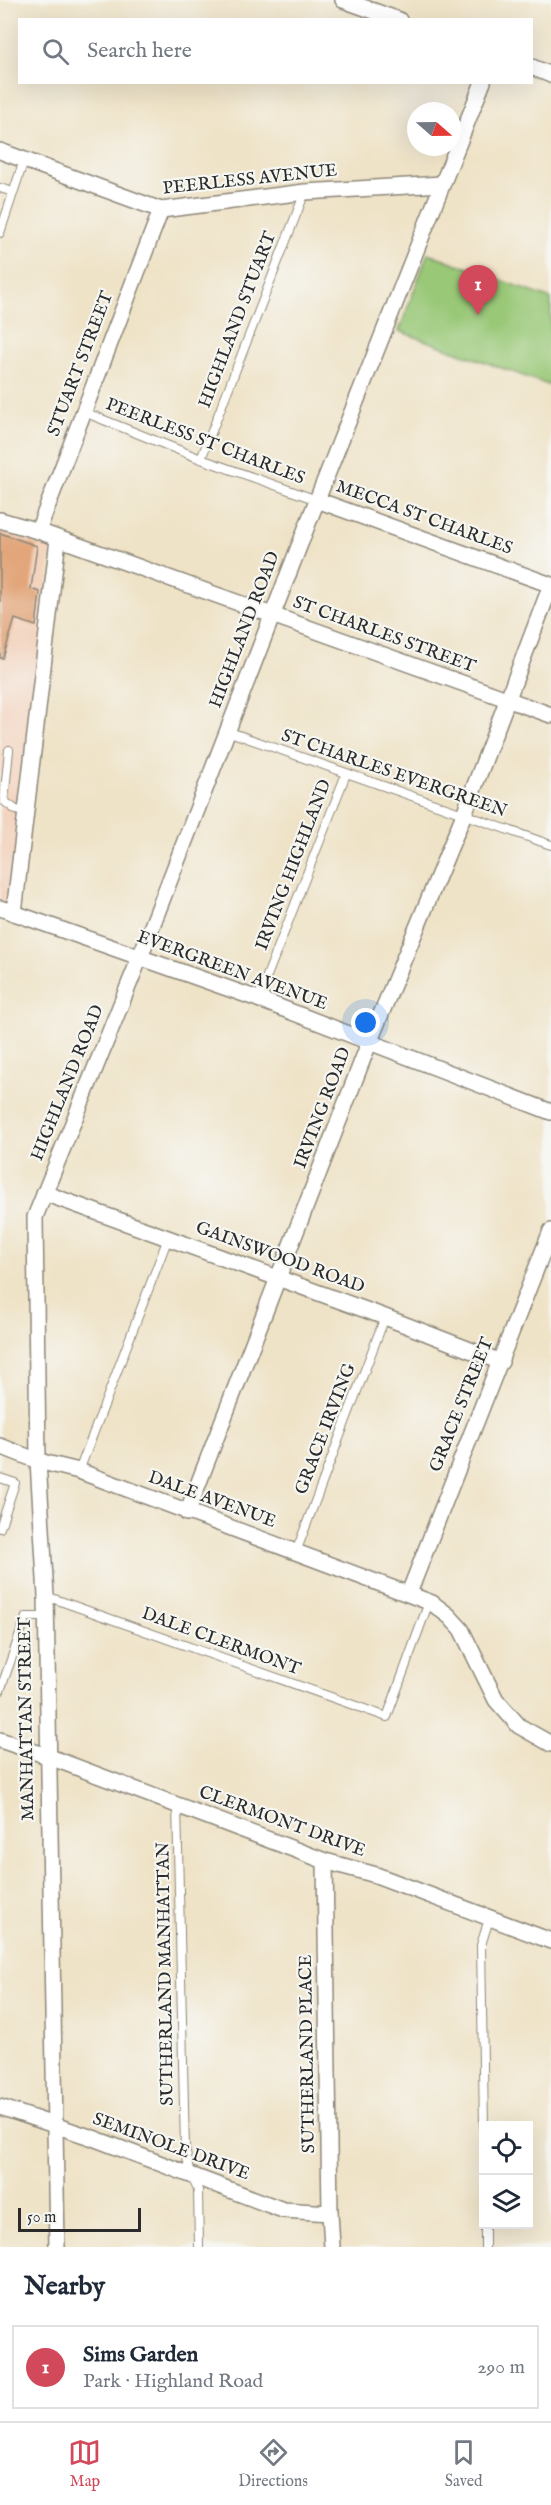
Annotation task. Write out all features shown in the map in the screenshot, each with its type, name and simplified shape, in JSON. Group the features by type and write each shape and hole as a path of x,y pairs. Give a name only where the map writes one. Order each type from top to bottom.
{"street":[{"path":"344,0 394,18"},
{"path":"533,68 551,75"},
{"name":"HIGHLAND ROAD","path":"44,1193 140,957 317,500 482,84"},
{"name":"PEERLESS AVENUE","path":"0,151 161,210 305,192 442,184"},
{"name":"STUART STREET","path":"38,531 161,210"},
{"name":"MECCA ST CHARLES","path":"317,500 551,585"},
{"name":"ST CHARLES STREET","path":"0,520 58,538 551,715"},
{"path":"7,911 26,812 58,538"},
{"name":"IRVING ROAD","path":"187,1513 369,1043 464,814 551,585"},
{"name":"EVERGREEN AVENUE","path":"7,911 258,999 551,1112"},
{"name":"GAINSWOOD ROAD","path":"44,1193 385,1317 501,1362"},
{"name":"MANHATTAN STREET","path":"44,1193 35,1217 38,1461 46,1596 57,2247"},
{"name":"GRACE STREET","path":"409,1593 551,1231"},
{"name":"DALE AVENUE","path":"0,1446 38,1461 79,1471 429,1602 449,1616 461,1629 496,1700 519,1726 551,1744"},
{"name":"CLERMONT DRIVE","path":"0,1740 325,1861 376,1875 551,1941"},
{"name":"SUTHERLAND PLACE","path":"325,1861 330,2213 333,2247"},
{"name":"SEMINOLE DRIVE","path":"0,2107 191,2175 283,2211 330,2213"}],"lane":[{"path":"0,233 24,160"},
{"path":"0,188 13,192"},
{"name":"HIGHLAND STUART","path":"201,459 305,192"},
{"name":"PEERLESS ST CHARLES","path":"84,412 201,459 317,500"},
{"name":"ST CHARLES EVERGREEN","path":"227,731 551,845"},
{"path":"9,750 4,801 16,810 26,812"},
{"name":"IRVING HIGHLAND","path":"258,999 346,774"},
{"path":"79,1471 168,1238"},
{"name":"GRACE IRVING","path":"296,1552 385,1317"},
{"path":"0,1478 15,1483 0,1528"},
{"name":"DALE CLERMONT","path":"46,1596 387,1717 429,1602"},
{"path":"0,1691 26,1617 46,1617"},
{"name":"SUTHERLAND MANHATTAN","path":"177,1805 185,2149 191,2175 198,2190 199,2247"},
{"path":"484,2121 481,1945 489,1919"},
{"path":"485,2229 485,2247"}],"shaded area":[{"path":"0,525 52,541 11,908 0,904"}],"green space":[{"path":"428,253 551,299 551,386 399,331"}],"building":[{"path":"0,533 37,546 31,589 40,592 36,626 15,619 3,658 0,658"}],"place":[{"name":"Sims Garden","path":"478,315"}]}
